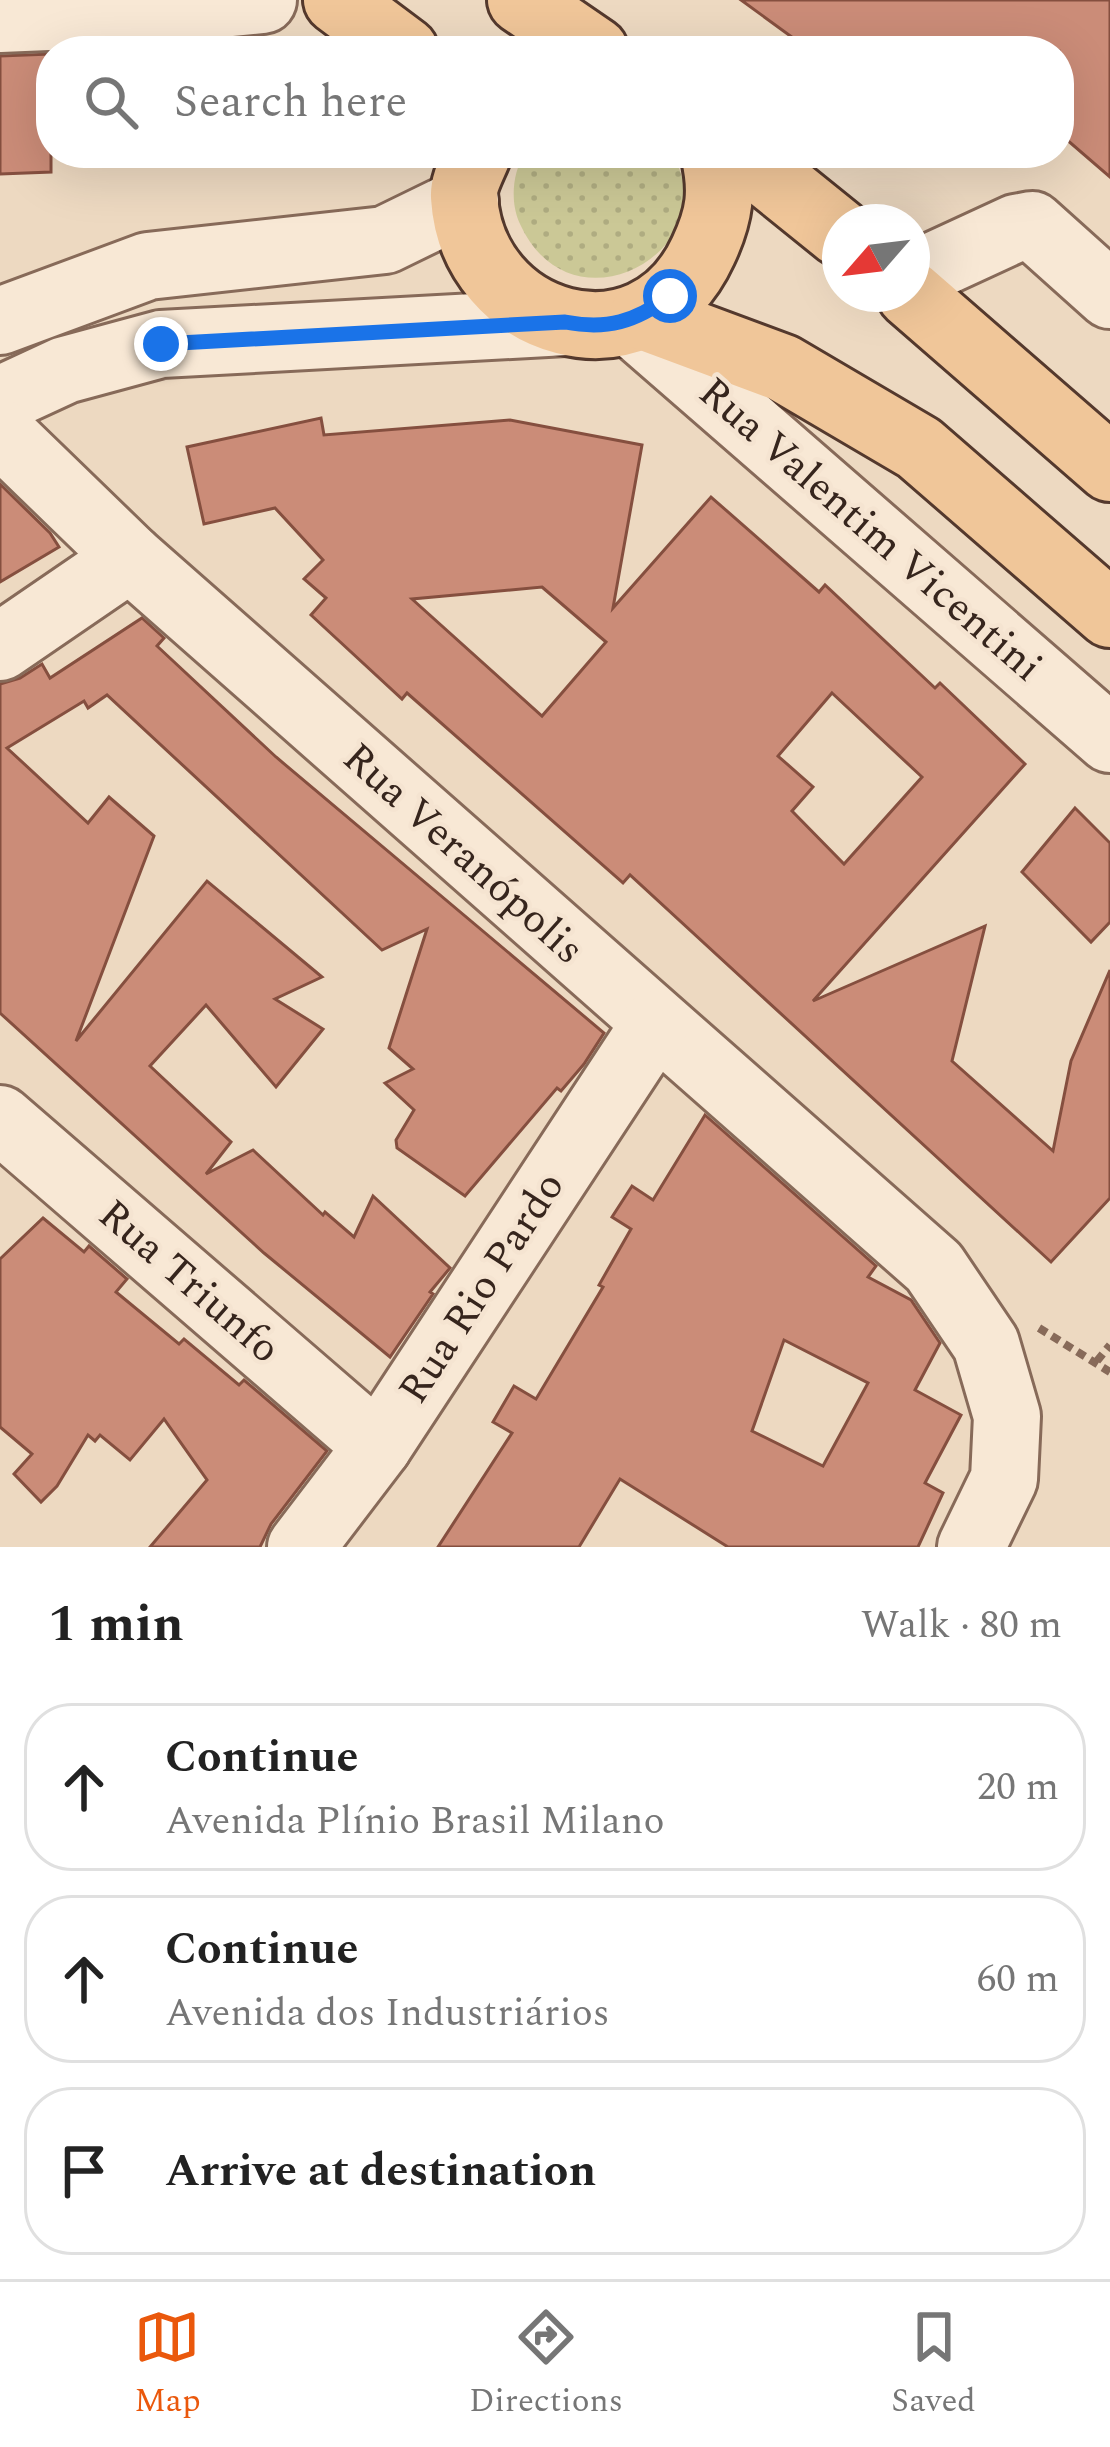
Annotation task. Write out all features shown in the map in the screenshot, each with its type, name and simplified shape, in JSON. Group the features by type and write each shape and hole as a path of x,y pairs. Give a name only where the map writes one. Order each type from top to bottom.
{"main road":[{"path":"337,0 385,36"},
{"path":"520,0 573,36"},
{"path":"471,177 474,246 497,284 531,309 593,327 637,318 670,296 694,270 710,236 722,187 717,168"},
{"path":"760,168 822,218"},
{"path":"930,311 1110,468"},
{"path":"637,318 783,368 919,448 1110,614"}],"street":[{"path":"0,19 119,14 262,0"},
{"path":"0,321 148,266 385,240 471,177"},
{"path":"930,268 1032,225 1110,295"},
{"name":"Rua Valentim Vicentini","path":"637,318 1110,739"},
{"path":"0,400 64,370 161,344 565,322"},
{"name":"Rua Veranópolis","path":"0,431 130,558 934,1267 986,1344 1007,1415 1004,1479 971,1547"},
{"path":"0,647 130,558"},
{"name":"Rua Rio Pardo","path":"301,1547 378,1446 655,1024"},
{"name":"Rua Triunfo","path":"3,1128 378,1446"}],"path":[{"path":"1110,1345 1097,1361 1110,1372"}],"shaded area":[{"path":"677,168 684,188 680,220 664,247 638,267 607,277 574,275 544,258 520,224 515,207 517,170"}],"building":[{"path":"741,0 1110,0 1110,177 1074,146 1074,36 790,36"},
{"path":"36,55 36,168 51,168 51,172 0,174 0,56"},
{"path":"321,418 324,435 510,420 642,445 613,608 711,497 819,592 825,585 935,688 940,683 1025,764 813,1001 985,926 952,1061 1053,1151 1071,1061 1110,970 1110,1198 1051,1262 630,875 623,883 407,693 402,699 311,615 326,598 304,579 323,560 275,508 204,524 187,447","holes":["542,587 606,642 542,716 412,599","832,693 922,777 844,864 792,811 813,787 778,756"]},
{"path":"0,484 59,547 0,582"},
{"path":"142,618 164,638 157,646 276,757 604,1033 561,1091 557,1088 465,1196 397,1148 396,1140 414,1110 385,1083 413,1069 389,1048 427,929 382,950 107,695 88,708 84,701 7,748 88,823 109,797 154,836 76,1041 207,881 322,977 275,999 323,1029 276,1087 206,1005 150,1066 231,1142 206,1174 253,1150 354,1237 373,1196 450,1268 390,1357 264,1253 0,1013 0,684 42,664 50,678"},
{"path":"1075,808 1110,843 1110,922 1091,942 1022,872"},
{"path":"705,1115 876,1266 868,1277 911,1300 940,1343 915,1390 961,1415 925,1483 943,1493 918,1547 728,1547 620,1479 579,1547 438,1547 512,1433 493,1422 514,1386 536,1399 603,1287 599,1285 631,1229 612,1217 632,1186 653,1200","holes":["784,1340 868,1383 823,1466 752,1431"]},
{"path":"43,1218 84,1252 89,1246 127,1279 116,1292 179,1344 184,1339 239,1385 244,1380 327,1451 271,1524 260,1547 150,1547 207,1480 164,1419 130,1460 100,1435 95,1441 88,1435 57,1486 41,1502 14,1474 32,1454 0,1427 0,1259"}],"route":[{"path":"161,344 565,322 593,327 631,321 670,296"}]}
